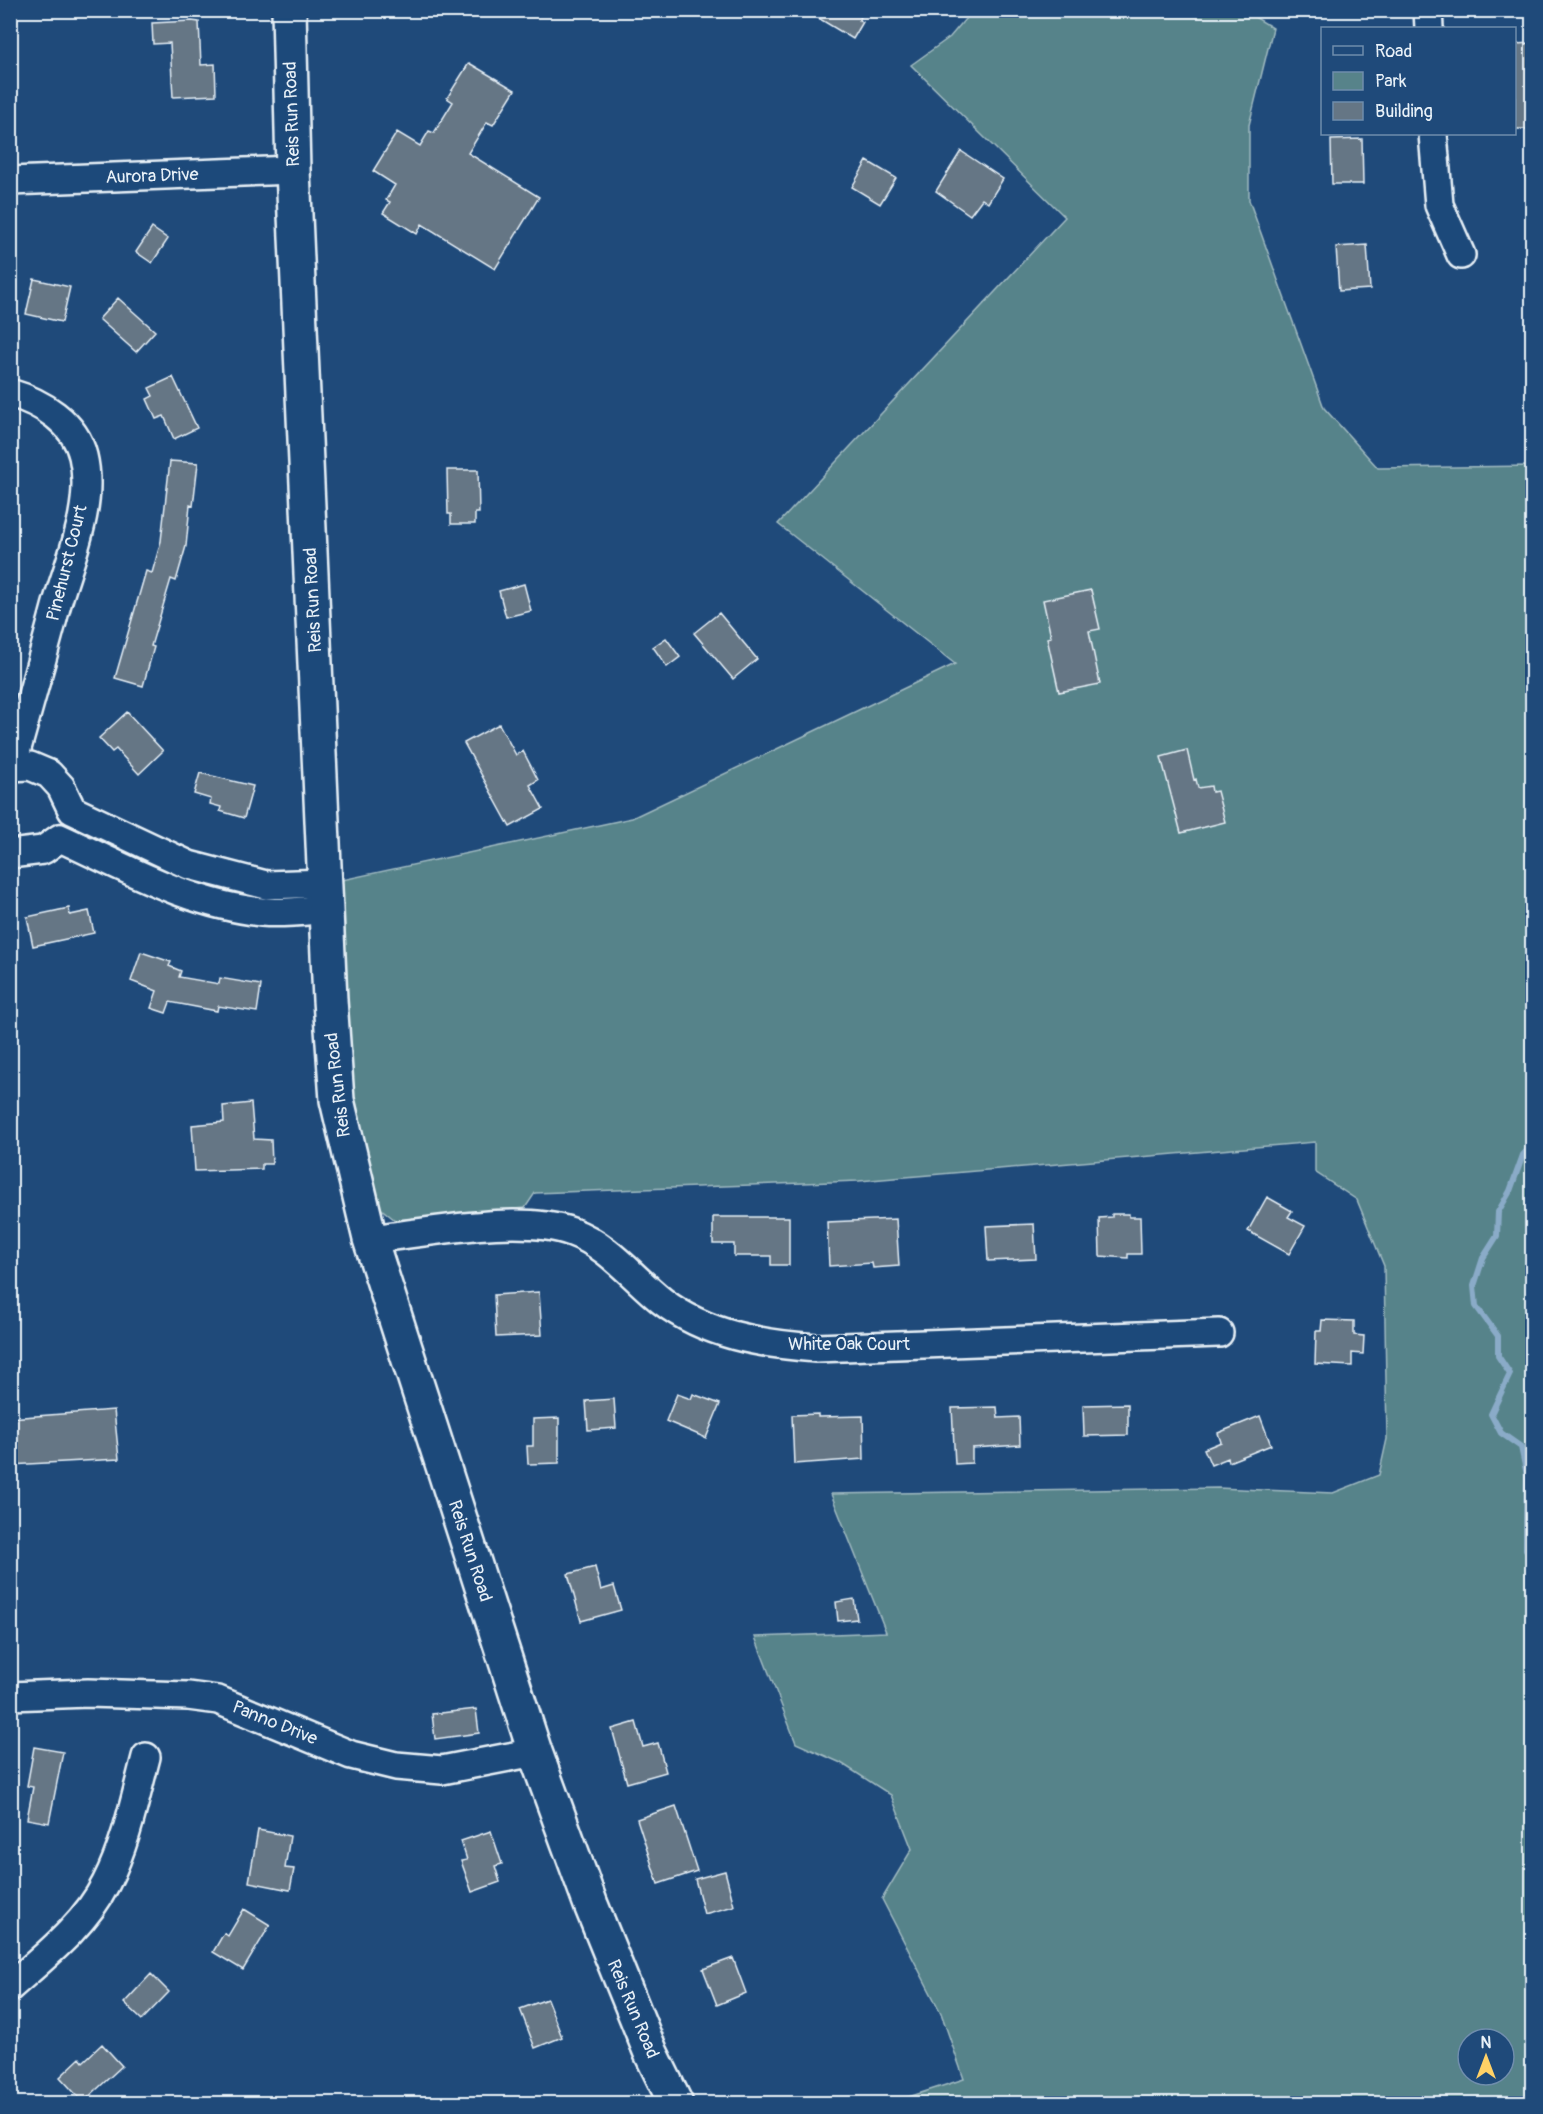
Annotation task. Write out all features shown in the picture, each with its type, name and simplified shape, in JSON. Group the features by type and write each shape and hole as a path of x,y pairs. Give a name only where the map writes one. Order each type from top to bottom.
{"main road":[{"name":"Reis Run Road","path":"289,10 293,170 337,1100 348,1156 370,1239 535,1752 595,1916 651,2054 676,2103"}],"street":[{"path":"1428,10 1429,27"},
{"path":"1433,135 1439,205 1461,255"},
{"name":"Aurora Drive","path":"10,181 293,170"},
{"name":"Pinehurst Court","path":"10,393 31,399 56,414 74,437 83,455 85,473 82,516 11,766"},
{"path":"11,766 30,766 49,774 61,787 72,810 189,866 266,885 326,896"},
{"path":"10,854 43,850 60,838 72,810"},
{"path":"60,838 176,891 232,907 263,912 326,896"},
{"name":"White Oak Court","path":"370,1239 526,1222 573,1232 605,1251 663,1302 692,1319 721,1332 780,1345 816,1348 1219,1333"},
{"name":"Panno Drive","path":"10,1696 88,1693 188,1696 218,1700 351,1755 396,1766 442,1770 535,1752"},
{"path":"10,1987 69,1934 106,1885 126,1831 146,1757"}],"green space":[{"path":"972,11 1245,11 1273,28 1249,125 1249,200 1324,408 1378,468 1532,466 1532,2103 890,2103 964,2079 941,2013 882,1899 912,1849 891,1795 841,1763 796,1743 755,1637 886,1632 831,1494 1218,1488 1333,1493 1379,1475 1387,1439 1384,1266 1357,1200 1315,1172 1315,1142 859,1181 535,1193 525,1208 395,1220 373,1202 352,1088 342,880 632,818 955,664 778,524 1065,217 911,65 950,37"}],"building":[{"path":"805,10 865,10 859,20 863,22 853,39"},
{"path":"199,22 201,65 215,64 216,95 173,97 170,43 153,44 152,23"},
{"path":"1533,43 1533,129 1516,129 1516,44"},
{"path":"469,63 515,90 493,125 487,122 468,153 539,197 495,269 422,224 417,234 383,213 390,202 386,200 395,185 373,171 397,132 420,146 429,131 434,133 453,102 447,98"},
{"path":"1362,139 1363,184 1332,184 1331,140"},
{"path":"961,151 1003,179 988,203 982,199 970,215 936,191"},
{"path":"867,161 896,178 880,204 852,187"},
{"path":"152,228 168,239 152,263 136,252"},
{"path":"1367,245 1370,289 1339,291 1336,247"},
{"path":"34,279 70,287 62,322 26,314"},
{"path":"118,298 155,331 136,352 99,319"},
{"path":"173,377 197,428 174,439 164,416 156,419 147,399 153,396 149,388"},
{"path":"170,461 198,463 193,506 190,505 186,546 176,581 171,579 151,646 154,647 143,686 115,678 146,571 152,573 161,541"},
{"path":"447,470 478,470 479,513 475,513 475,524 451,524 451,514 448,514"},
{"path":"524,584 531,611 506,617 499,591"},
{"path":"1091,590 1100,629 1089,631 1100,684 1059,692 1047,638 1051,637 1043,600"},
{"path":"719,613 757,659 733,679 694,633"},
{"path":"666,638 680,657 667,667 653,647"},
{"path":"127,712 163,751 139,774 116,749 112,752 99,738"},
{"path":"499,724 516,755 523,751 538,780 530,785 543,809 510,827 464,743"},
{"path":"1187,750 1198,788 1211,786 1212,792 1217,791 1225,822 1181,833 1161,757"},
{"path":"200,773 253,786 244,818 220,811 221,807 210,804 211,799 194,794"},
{"path":"69,908 70,915 89,911 94,933 33,946 27,917"},
{"path":"141,952 171,962 169,966 181,971 179,977 219,984 220,978 261,985 257,1012 218,1006 217,1011 170,1002 166,1013 151,1008 157,991 131,981"},
{"path":"251,1103 254,1139 271,1140 272,1164 262,1164 262,1169 195,1171 192,1125 224,1122 223,1106"},
{"path":"1267,1197 1292,1211 1288,1217 1305,1226 1289,1254 1248,1231"},
{"path":"1112,1214 1129,1214 1129,1217 1140,1217 1141,1254 1128,1254 1128,1258 1100,1256 1099,1218 1112,1217"},
{"path":"713,1217 789,1217 789,1265 771,1265 771,1256 734,1256 734,1244 713,1244"},
{"path":"896,1219 899,1266 873,1268 872,1263 829,1266 827,1222"},
{"path":"1034,1224 1036,1259 988,1261 986,1226"},
{"path":"539,1292 542,1335 496,1337 494,1295"},
{"path":"1322,1320 1354,1321 1354,1335 1364,1336 1363,1354 1352,1353 1352,1366 1315,1364 1316,1331 1321,1331"},
{"path":"677,1394 691,1399 693,1394 720,1404 706,1438 666,1421"},
{"path":"614,1399 616,1428 588,1430 586,1401"},
{"path":"1128,1404 1128,1435 1084,1436 1083,1405"},
{"path":"997,1407 998,1418 1019,1417 1020,1445 972,1448 972,1463 955,1464 952,1408"},
{"path":"114,1410 119,1459 10,1465 10,1418"},
{"path":"818,1414 818,1417 863,1416 864,1459 794,1464 792,1415"},
{"path":"1260,1416 1271,1445 1229,1462 1228,1458 1211,1465 1204,1449 1221,1442 1218,1433"},
{"path":"559,1418 559,1463 528,1464 527,1446 533,1446 533,1419"},
{"path":"595,1567 601,1590 614,1586 621,1610 581,1621 568,1574"},
{"path":"854,1599 857,1619 838,1621 836,1602"},
{"path":"476,1709 479,1733 435,1739 432,1714"},
{"path":"636,1722 643,1747 658,1743 666,1772 627,1783 612,1729"},
{"path":"34,1747 63,1752 49,1823 27,1819 33,1787 27,1786"},
{"path":"676,1806 697,1871 658,1884 637,1819"},
{"path":"258,1830 290,1836 285,1868 294,1869 290,1890 249,1882"},
{"path":"491,1831 502,1864 495,1866 500,1882 472,1892 461,1861 467,1860 461,1841"},
{"path":"725,1871 734,1906 704,1914 695,1879"},
{"path":"244,1909 270,1925 243,1970 213,1952 224,1933 228,1936"},
{"path":"733,1958 746,1993 717,2005 703,1969"},
{"path":"151,1974 169,1992 142,2020 124,2003"},
{"path":"547,1999 562,2037 535,2048 520,2009"},
{"path":"102,2044 122,2066 83,2102 60,2077 80,2058 83,2062"}],"waterway":[{"path":"1532,1145 1523,1155 1510,1191 1498,1212 1497,1236 1483,1258 1474,1286 1476,1306 1498,1336 1498,1356 1510,1374 1491,1414 1501,1433 1521,1447 1527,1475 1526,1549 1532,1558"}]}
